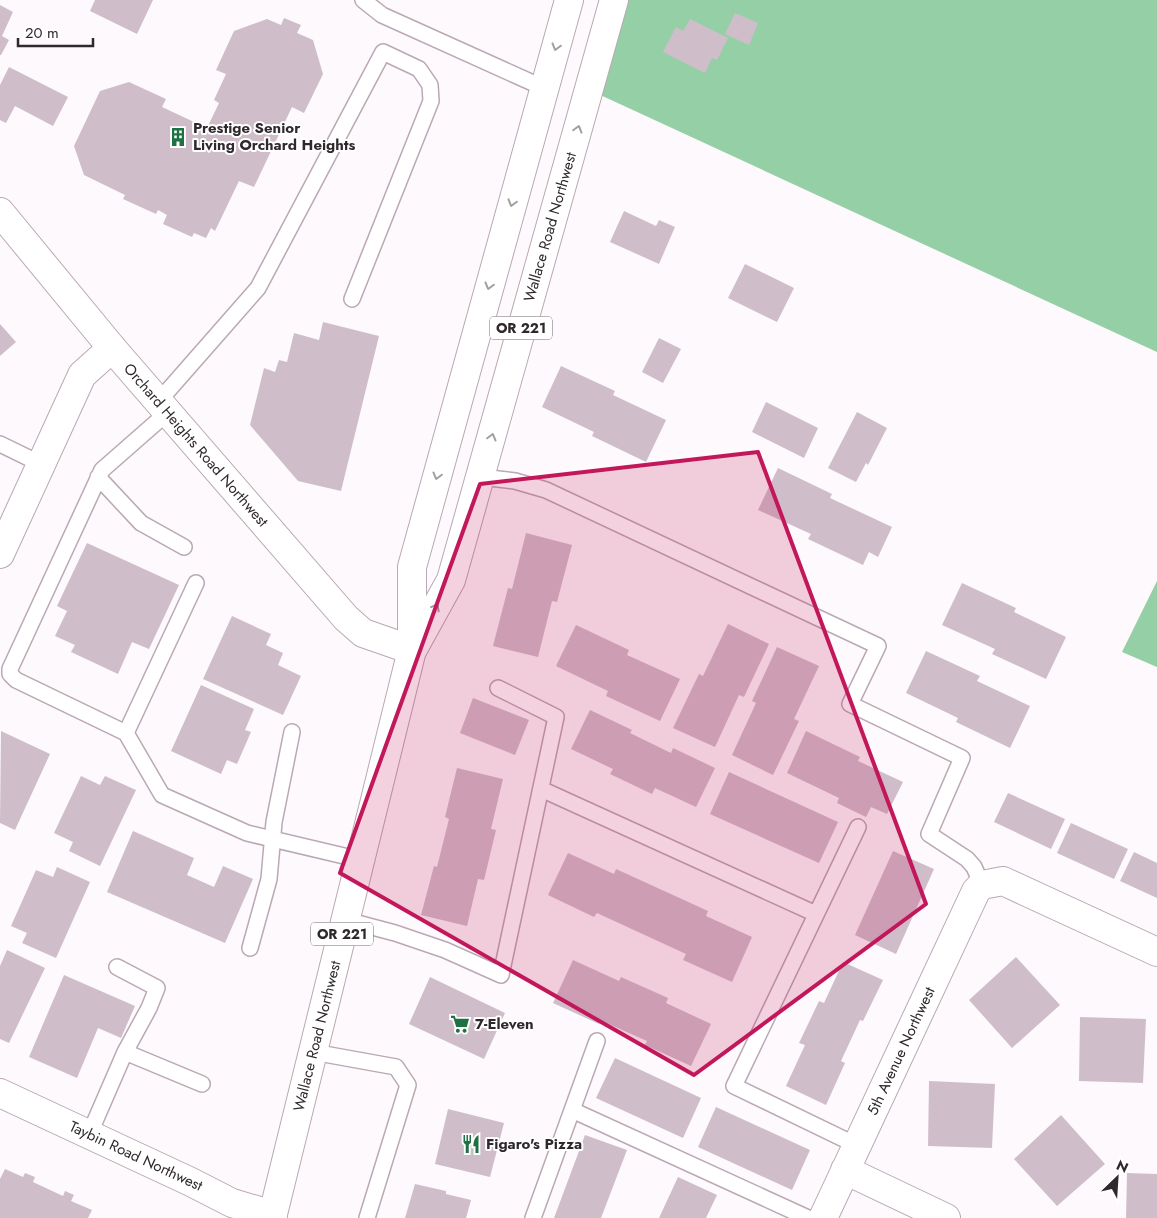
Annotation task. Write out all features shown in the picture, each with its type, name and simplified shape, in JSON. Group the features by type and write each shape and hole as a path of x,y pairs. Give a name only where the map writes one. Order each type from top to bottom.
{"main road":[{"name":"Wallace Road Northwest","path":"273,1217 412,650 412,567 569,0"},
{"name":"Wallace Road Northwest","path":"412,650 451,580 614,0"},
{"name":"Orchard Heights Road Northwest","path":"0,212 112,348 346,618 363,633 412,650"},
{"path":"0,554 82,376 112,348"},
{"path":"982,885 1003,881 1157,952"},
{"name":"5th Avenue Northwest","path":"822,1218 974,896 982,885"},
{"name":"Taybin Road Northwest","path":"0,1093 192,1182 232,1203 273,1217"},
{"path":"844,1170 946,1218"}],"lane":[{"path":"363,0 382,15 544,88"},
{"path":"352,298 431,101 430,85 419,68 383,52 258,288 163,407 107,465 98,477 10,669 10,674 16,680 126,733 162,795 246,833 361,860"},
{"path":"0,444 41,464"},
{"path":"98,477 141,523 184,547"},
{"path":"481,477 515,481 546,490 878,646 850,704 962,758 929,834 967,859 974,867 982,885"},
{"path":"126,733 196,583"},
{"path":"346,920 395,932 445,950 501,975 556,717 498,688"},
{"path":"250,948 268,879 274,822 292,732"},
{"path":"541,789 816,914"},
{"path":"856,1144 734,1086 858,827"},
{"path":"89,1135 125,1052 158,988 116,967"},
{"path":"532,1218 598,1041"},
{"path":"125,1052 202,1084"},
{"path":"313,1052 396,1066 408,1085 367,1218"},
{"path":"572,1110 808,1218"}],"highlighted area":[{"path":"758,452 926,904 694,1075 340,873 480,484"}],"green space":[{"path":"619,0 1157,0 1157,352 596,93"},
{"path":"1157,581 1157,667 1122,652"}],"building":[{"path":"95,0 153,0 137,34 90,11"},
{"path":"0,5 13,12 2,36 9,40 1,55 0,55"},
{"path":"735,13 758,23 749,45 725,34"},
{"name":"Prestige Senior Living Orchard Heights","path":"284,18 301,25 297,33 313,40 323,74 304,113 292,107 254,187 239,181 215,231 211,228 206,238 194,233 192,237 163,224 167,215 158,210 156,214 123,199 125,195 84,175 74,146 100,91 129,82 166,99 162,107 207,128 219,103 214,100 226,74 216,70 234,31 267,19 281,25"},
{"path":"690,19 728,38 717,60 712,58 705,73 663,52 676,27 683,31"},
{"path":"9,67 68,97 53,126 15,106 6,123 0,120 0,85"},
{"path":"624,211 656,226 659,220 675,227 659,264 610,242"},
{"path":"745,264 794,288 777,322 728,298"},
{"path":"323,322 379,336 341,491 298,481 250,425 264,368 275,372 279,360 287,362 294,333 319,340"},
{"path":"0,324 16,342 0,356"},
{"path":"659,338 681,349 663,383 642,372"},
{"path":"561,366 615,391 613,395 666,420 646,462 592,436 594,432 542,407"},
{"path":"766,402 818,428 804,458 752,432"},
{"path":"857,412 887,428 868,465 866,463 856,482 828,468"},
{"path":"778,468 832,494 830,498 892,527 878,557 869,552 863,565 808,539 811,534 758,510"},
{"path":"526,533 572,545 557,602 552,601 538,657 493,646 508,588 512,589"},
{"path":"87,543 179,585 149,649 132,642 118,674 71,652 75,645 55,636 67,611 57,606"},
{"path":"962,583 1016,608 1014,612 1066,637 1046,679 992,654 995,649 942,625"},
{"path":"232,616 271,634 266,645 283,653 278,665 301,676 283,715 203,679"},
{"path":"728,624 769,644 744,697 739,695 715,747 673,728 699,674 703,676"},
{"path":"576,625 629,650 627,655 680,679 660,721 606,696 608,691 556,666"},
{"path":"777,647 819,666 794,719 799,721 773,775 732,755 756,703 752,701"},
{"path":"926,651 980,676 977,681 1030,706 1010,748 956,722 958,718 906,693"},
{"path":"201,685 254,709 245,730 251,732 237,764 227,760 221,774 171,751"},
{"path":"473,698 529,720 515,755 460,733"},
{"path":"590,710 632,730 630,733 671,753 673,748 715,768 696,807 655,788 652,794 610,774 613,769 571,749"},
{"path":"1,731 50,754 15,830 0,823"},
{"path":"806,731 860,757 858,761 903,782 887,814 871,807 866,817 837,803 839,798 787,773"},
{"path":"457,768 503,779 491,829 496,830 484,880 478,879 467,926 421,915 434,866 437,867 449,819 445,817"},
{"path":"729,772 838,822 819,863 710,814"},
{"path":"81,776 100,785 105,776 136,790 100,866 69,851 73,842 54,833"},
{"path":"1008,793 1065,819 1051,849 994,822"},
{"path":"1071,823 1128,849 1114,879 1057,853"},
{"path":"133,831 194,858 187,875 214,887 223,866 253,879 225,943 107,892"},
{"path":"893,851 934,869 896,954 855,935"},
{"path":"1134,852 1157,863 1157,898 1120,881"},
{"path":"568,853 614,874 616,869 708,911 706,916 752,937 732,982 683,960 686,954 597,913 594,917 548,895"},
{"path":"57,867 90,882 56,958 22,943 27,933 11,926 36,870 53,877"},
{"path":"7,950 45,968 9,1043 0,1039 0,966"},
{"path":"1016,957 1060,1005 1012,1048 969,1000"},
{"path":"573,960 619,981 621,977 668,998 666,1003 711,1024 691,1066 645,1045 647,1041 602,1021 599,1024 553,1003"},
{"path":"843,962 883,980 863,1021 860,1020 841,1061 845,1063 826,1105 786,1086 805,1045 799,1043 819,1001 824,1003"},
{"path":"64,975 135,1006 121,1038 98,1028 77,1078 29,1057"},
{"path":"430,977 505,1013 484,1059 409,1024"},
{"path":"1080,1017 1146,1019 1143,1083 1079,1081"},
{"path":"615,1058 701,1098 683,1138 596,1098"},
{"path":"929,1081 995,1084 992,1148 928,1146"},
{"path":"716,1107 810,1150 792,1190 698,1147"},
{"path":"448,1109 504,1123 490,1177 435,1164"},
{"path":"1061,1115 1105,1164 1057,1206 1014,1159"},
{"path":"585,1135 627,1150 601,1218 554,1218"},
{"path":"5,1169 23,1177 25,1173 35,1177 33,1182 63,1196 65,1191 74,1195 71,1201 92,1210 88,1218 0,1218 0,1179"},
{"path":"1127,1173 1157,1174 1157,1218 1126,1218"},
{"path":"678,1177 717,1195 706,1218 659,1218"},
{"path":"415,1184 446,1191 446,1194 471,1200 466,1218 405,1218"}],"place":[{"name":"Prestige Senior Living Orchard Heights","path":"178,137"},
{"name":"7-Eleven","path":"460,1024"},
{"name":"Figaro's Pizza","path":"471,1144"}]}
